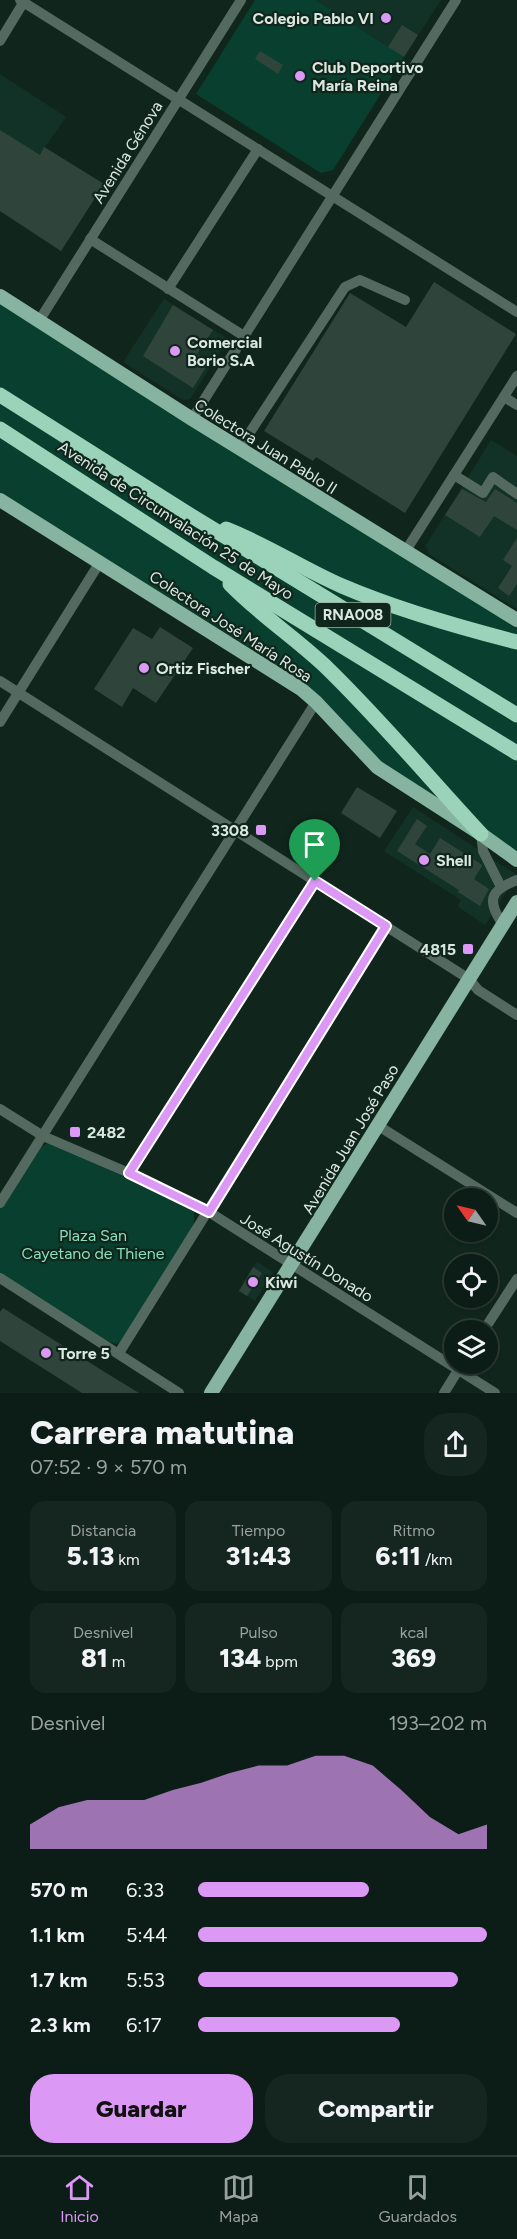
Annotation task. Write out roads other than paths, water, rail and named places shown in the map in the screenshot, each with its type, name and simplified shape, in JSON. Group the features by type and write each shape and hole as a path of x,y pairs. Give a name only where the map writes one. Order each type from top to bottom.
{"highway":[{"name":"Avenida de Circunvalación 25 de Mayo","path":"0,394 190,515 517,715"},
{"name":"Avenida de Circunvalación 25 de Mayo","path":"0,429 213,567 517,753"},
{"path":"190,515 251,539 341,586 396,607 517,642"},
{"path":"213,567 252,606 292,636 325,666 481,834"}],"main road":[{"name":"Colectora Juan Pablo II","path":"0,296 192,419 517,620"},
{"name":"Colectora José María Rosa","path":"0,500 301,689 377,767 517,860"},
{"name":"Avenida Juan José Paso","path":"211,1393 517,902"}],"street":[{"name":"Avenida Génova","path":"39,321 241,0"},
{"path":"192,419 456,0"},
{"path":"0,41 23,1 517,312"},
{"path":"168,288 258,149"},
{"path":"90,240 244,336"},
{"path":"239,448 345,288 360,280 405,300"},
{"path":"405,552 517,376"},
{"path":"504,397 517,405"},
{"path":"454,475 483,493 493,477 517,494"},
{"path":"0,722 100,562"},
{"path":"0,681 469,979 478,990 517,1015"},
{"path":"0,1203 316,702"},
{"path":"481,834 483,851 501,887"},
{"path":"503,925 492,908 493,898 501,887 517,880"},
{"path":"129,1173 315,881"},
{"path":"119,1353 386,926"},
{"name":"José Agustín Donado","path":"0,1109 43,1136 129,1173 209,1212 444,1357"},
{"path":"377,1125 517,1213"},
{"path":"0,1278 179,1393"},
{"path":"490,1320 517,1279"},
{"path":"444,1393 456,1374"},
{"name":"José Agustín Donado","path":"469,1374 495,1393"}],"place":[{"name":"Colegio Pablo VI","path":"386,18"},
{"name":"Club Deportivo María Reina","path":"300,76"},
{"name":"Comercial Borio S.A","path":"175,351"},
{"name":"Ortiz Fischer","path":"144,668"},
{"name":"3308","path":"261,830"},
{"name":"Shell","path":"424,860"},
{"name":"4815","path":"468,949"},
{"name":"2482","path":"75,1132"},
{"name":"Kiwi","path":"253,1282"},
{"name":"Torre 5","path":"46,1353"}],"park label":[{"name":"Plaza San Cayetano de Thiene","path":"93,1244"}]}
